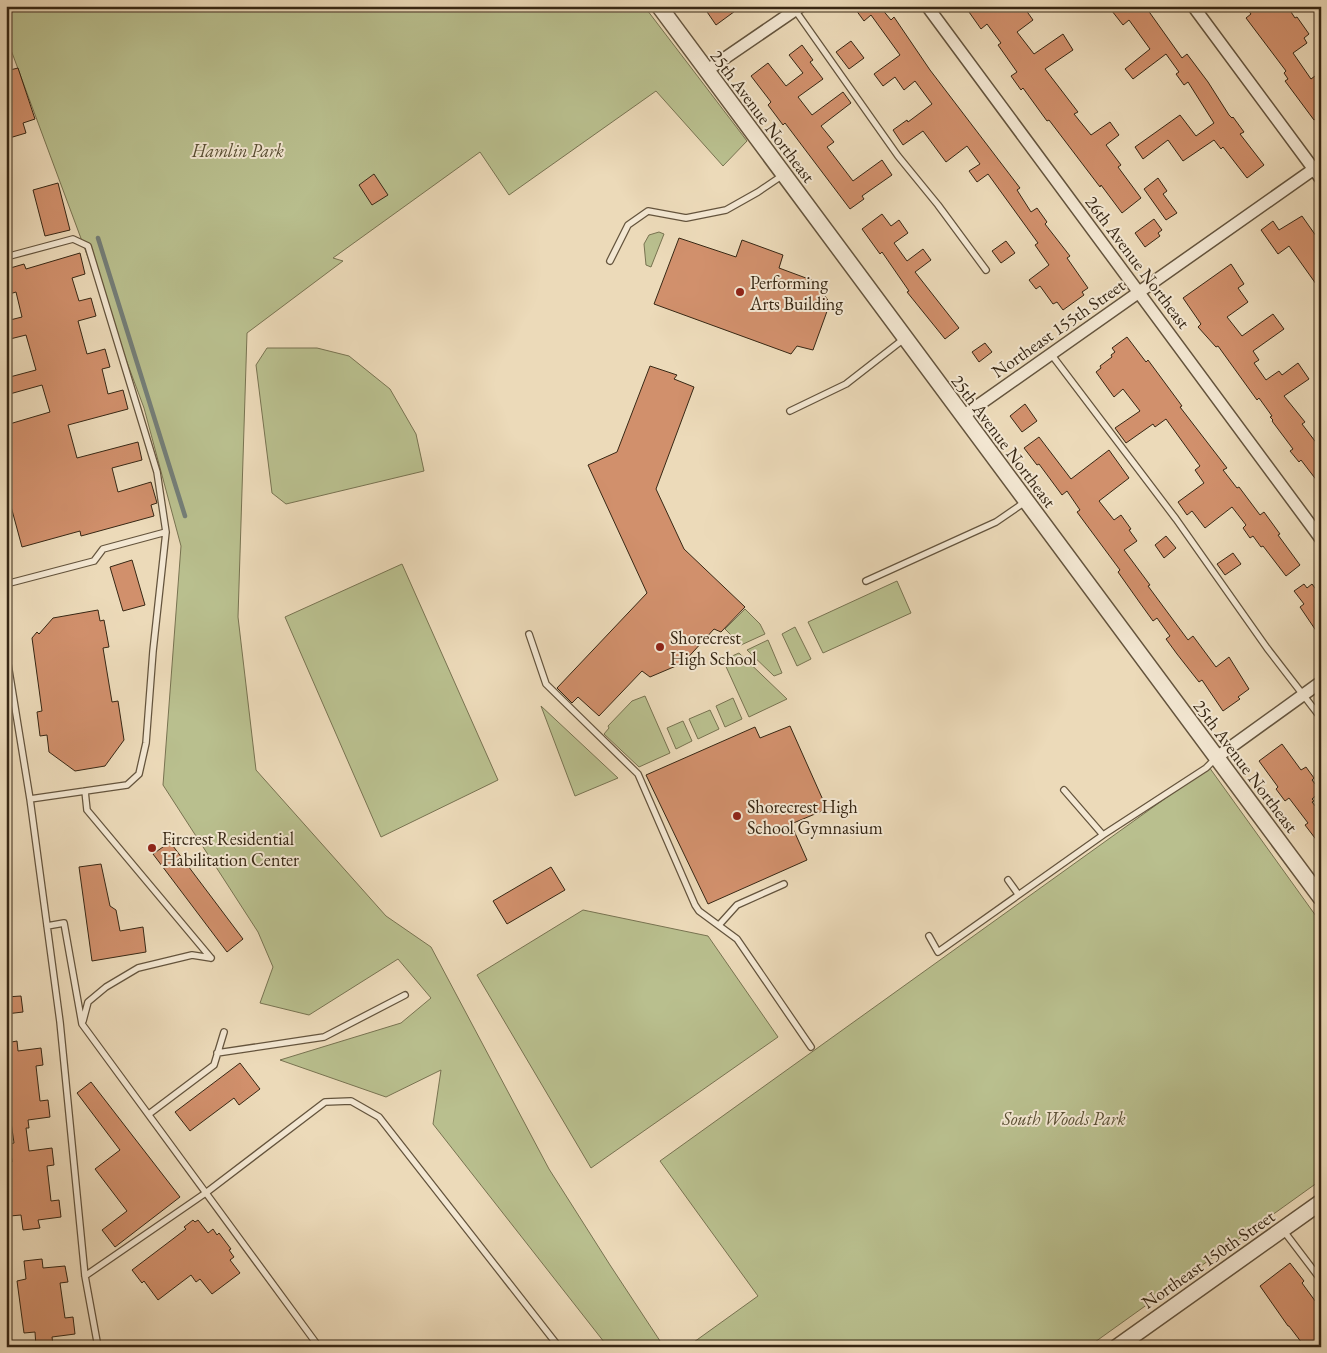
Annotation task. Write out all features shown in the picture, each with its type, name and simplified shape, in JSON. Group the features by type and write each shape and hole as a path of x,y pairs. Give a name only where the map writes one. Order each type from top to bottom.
{"street":[{"name":"25th Avenue Northeast","path":"658,6 1321,898"},
{"name":"26th Avenue Northeast","path":"927,6 1321,539"},
{"path":"1193,6 1318,171"},
{"path":"706,71 798,8"},
{"name":"Northeast 155th Street","path":"963,416 1139,292 1318,171"},
{"path":"1217,756 1321,682"},
{"name":"Northeast 150th Street","path":"1117,1347 1321,1202"}],"lane":[{"path":"798,8 898,156 938,205 986,270"},
{"path":"610,261 628,224 648,211 686,218 726,210 783,175"},
{"path":"6,257 74,239 88,246 157,472 166,532 153,651 146,743 140,774 128,785 30,799"},
{"path":"790,411 846,384 905,338"},
{"path":"1051,354 1176,520 1321,718"},
{"path":"866,581 996,522 1026,501"},
{"path":"6,584 94,561 103,549 166,532"},
{"path":"529,634 546,684 638,774 699,911 737,939 812,1047"},
{"path":"6,652 30,799 60,1022 85,1276 98,1347"},
{"path":"930,936 938,952 1103,835 1206,768 1217,756"},
{"path":"1064,790 1103,835"},
{"path":"82,1024 88,1002 106,987 138,968 192,955 211,958 87,810 85,791"},
{"path":"1008,880 1018,894"},
{"path":"719,925 737,905 784,884"},
{"path":"47,926 64,923 82,1024 319,1347"},
{"path":"217,1053 324,1037 406,995"},
{"path":"149,1114 214,1064 224,1032"},
{"path":"85,1276 207,1192 325,1102 350,1101 379,1117 559,1347"},
{"path":"1282,1230 1321,1280"}],"green space":[{"name":"Hamlin Park","path":"6,6 644,6 747,141 723,166 656,91 509,195 480,152 333,258 343,261 247,333 238,617 256,770 386,916 431,947 549,1169 664,1347 608,1347 433,1124 441,1070 386,1097 280,1060 401,1023 431,998 398,959 309,1015 260,1003 273,967 258,932 163,785 181,546 144,408 11,50 6,51"},
{"path":"659,232 664,234 651,267 646,265 644,244 649,235"},
{"path":"267,348 317,348 349,356 390,389 416,434 424,471 286,504 272,493 256,365"},
{"path":"402,564 498,780 381,837 285,617"},
{"path":"897,581 911,613 823,653 808,622"},
{"path":"745,609 760,624 765,634 741,645 725,629"},
{"path":"795,627 811,659 797,666 782,634"},
{"path":"768,640 782,673 774,676 747,650"},
{"path":"739,653 787,699 749,717 723,660"},
{"path":"645,696 670,753 639,767 604,734 609,728 608,726 632,701"},
{"path":"733,698 742,719 725,727 716,706"},
{"path":"541,706 618,778 575,796"},
{"path":"710,710 719,729 698,739 689,719"},
{"path":"683,721 692,741 676,749 667,728"},
{"name":"South Woods Park","path":"1209,767 1321,923 1321,1180 1088,1347 687,1347 758,1296 660,1161"},
{"path":"583,910 708,936 778,1037 591,1168 477,975"}],"building":[{"path":"703,6 742,6 716,25"},
{"path":"853,6 883,6 881,8 891,20 894,17 930,70 1020,188 1017,190 1031,212 1037,208 1047,222 1045,224 1070,256 1067,258 1088,288 1082,292 1084,295 1063,310 1057,302 1053,304 1040,286 1036,289 1029,280 1049,265 1035,245 1038,243 988,174 977,182 969,171 980,164 967,146 946,162 923,131 903,145 893,130 907,120 908,122 932,104 915,81 904,90 895,77 883,86 874,74 900,55 871,15 864,21"},
{"path":"976,6 1023,6 1033,20 1017,32 1034,54 1063,34 1073,50 1045,69 1078,112 1074,114 1091,135 1110,122 1119,135 1106,145 1121,165 1118,167 1141,198 1122,213 1049,120 1047,121 1023,88 1021,90 1011,76 1017,72 998,45 1001,43 987,24 981,29 969,12"},
{"path":"1108,6 1145,6 1182,58 1187,54 1208,82 1229,115 1233,117 1244,132 1240,134 1264,165 1247,178 1223,147 1221,149 1214,140 1183,161 1168,140 1143,159 1135,147 1180,115 1196,136 1214,123 1188,82 1184,85 1176,74 1179,72 1166,54 1133,79 1125,69 1150,49 1129,20 1123,25"},
{"path":"1245,6 1287,6 1309,34 1304,38 1307,43 1293,53 1311,79 1315,76 1321,84 1321,115 1314,120 1285,81 1288,79 1284,73 1286,71 1246,18 1251,14"},
{"path":"851,41 864,58 849,69 836,52"},
{"path":"802,45 813,60 810,62 823,79 798,97 812,115 843,92 851,103 821,126 834,142 827,147 853,181 882,160 892,175 862,196 864,199 850,209 785,123 783,125 768,105 771,102 751,76 768,63 786,86 803,73 789,55"},
{"path":"18,68 35,119 23,123 26,133 6,139 6,71"},
{"path":"374,174 388,195 372,205 359,185"},
{"path":"1158,178 1167,191 1163,194 1177,213 1166,220 1144,189"},
{"path":"58,183 70,230 45,236 33,190"},
{"path":"882,214 891,226 899,220 908,233 894,243 907,261 923,249 931,260 915,272 959,328 945,339 907,292 909,291 882,252 880,254 862,229"},
{"path":"1302,216 1321,243 1321,291 1289,246 1278,254 1261,230 1273,221 1279,230"},
{"path":"1154,219 1162,230 1158,233 1160,236 1145,247 1135,233"},
{"name":"Performing Arts Building","path":"679,238 736,257 742,240 783,255 779,268 814,281 830,303 813,350 797,346 791,354 654,304"},
{"path":"1006,241 1015,253 1001,263 992,251"},
{"path":"80,253 85,274 72,278 79,301 91,298 96,316 78,321 87,354 105,349 110,367 102,369 108,394 123,390 128,409 68,425 77,458 138,442 142,460 112,468 118,492 151,482 157,503 151,505 154,516 81,536 80,531 22,547 6,488 6,425 50,412 42,385 6,395 6,378 36,370 26,335 6,340 6,321 22,317 16,292 6,295 6,277 9,276 7,269 24,264 26,269"},
{"path":"1231,264 1244,284 1238,288 1248,302 1227,317 1242,336 1273,314 1284,329 1253,351 1259,360 1254,363 1266,380 1279,371 1282,375 1298,363 1309,379 1284,396 1305,422 1302,424 1321,449 1321,486 1301,460 1299,462 1290,451 1293,449 1272,421 1270,417 1272,416 1259,398 1257,400 1218,346 1216,347 1198,327 1201,324 1183,298"},
{"path":"1127,337 1146,362 1148,360 1182,406 1180,407 1227,468 1223,470 1237,488 1239,487 1260,515 1264,512 1280,534 1278,535 1300,565 1286,576 1263,546 1261,547 1253,536 1250,538 1243,528 1246,525 1232,507 1205,528 1192,511 1187,515 1178,502 1204,483 1195,470 1200,466 1166,419 1155,427 1153,424 1126,443 1115,428 1140,411 1123,389 1114,397 1096,372 1101,368 1100,366 1112,357 1111,355 1115,352 1112,348"},
{"path":"985,343 992,352 979,362 972,352"},
{"path":"650,366 677,375 674,379 694,387 656,489 684,549 745,607 721,632 714,629 683,663 650,677 642,671 599,716 578,697 572,703 557,688 647,593 588,465 617,452"},
{"path":"1025,404 1037,421 1022,432 1010,416"},
{"path":"1039,437 1071,479 1109,450 1129,478 1099,501 1114,520 1121,515 1131,529 1129,530 1137,541 1124,550 1188,640 1193,636 1216,667 1229,657 1249,689 1238,697 1240,699 1223,711 1202,680 1199,682 1177,654 1166,639 1170,636 1157,618 1153,621 1140,603 1118,572 1120,570 1077,512 1080,510 1067,491 1062,495 1039,464 1037,465 1024,448"},
{"path":"1166,536 1176,548 1164,558 1155,545"},
{"path":"1233,553 1241,564 1225,575 1217,564"},
{"path":"132,560 145,605 123,611 110,567"},
{"path":"1304,584 1307,588 1312,584 1321,596 1321,638 1300,607 1304,604 1294,591"},
{"path":"98,610 100,621 104,620 109,647 103,648 112,702 118,701 124,740 105,766 75,771 49,752 47,735 40,736 37,712 42,711 32,638 37,632 39,634 53,618"},
{"name":"Shorecrest High School Gymnasium","path":"790,726 827,809 791,824 807,860 708,904 646,775 755,727 760,738"},
{"path":"1282,744 1301,770 1306,767 1314,778 1312,780 1320,790 1312,799 1314,801 1312,802 1321,813 1321,846 1305,825 1308,823 1289,798 1285,801 1276,789 1278,787 1259,761"},
{"path":"170,842 243,939 227,952 153,854"},
{"path":"101,864 110,906 116,910 120,931 143,927 146,952 92,961 79,867"},
{"path":"551,867 565,890 507,924 493,901"},
{"path":"21,996 23,1012 6,1014 6,997"},
{"path":"17,1041 18,1051 41,1048 43,1065 36,1066 40,1101 48,1100 50,1117 28,1120 29,1128 26,1128 29,1151 52,1148 54,1165 47,1166 51,1201 59,1200 61,1217 38,1220 40,1228 23,1230 21,1215 10,1216 6,1185 6,1163 12,1162 10,1144 14,1143 10,1115 6,1115 6,1043"},
{"path":"240,1063 260,1089 239,1105 234,1098 190,1131 175,1112"},
{"path":"91,1082 180,1197 115,1247 102,1230 127,1211 95,1169 120,1150 77,1093"},
{"path":"193,1220 195,1222 198,1220 208,1233 213,1229 217,1235 219,1233 231,1249 229,1250 234,1257 230,1260 240,1273 212,1294 200,1279 196,1282 191,1275 158,1300 144,1281 142,1283 132,1270 186,1229 184,1227"},
{"path":"42,1259 43,1268 65,1266 68,1282 60,1283 65,1318 73,1317 75,1334 52,1337 53,1345 36,1347 35,1332 24,1333 17,1281 26,1279 24,1261"},
{"path":"1290,1263 1304,1281 1302,1283 1321,1309 1321,1337 1308,1347 1305,1347 1288,1326 1260,1286"}],"waterway":[{"path":"98,238 185,516"}],"place":[{"name":"Performing Arts Building","path":"740,292"},
{"name":"Shorecrest High School","path":"660,647"},
{"name":"Shorecrest High School Gymnasium","path":"737,816"},
{"name":"Fircrest Residential Habilitation Center","path":"152,848"}]}
